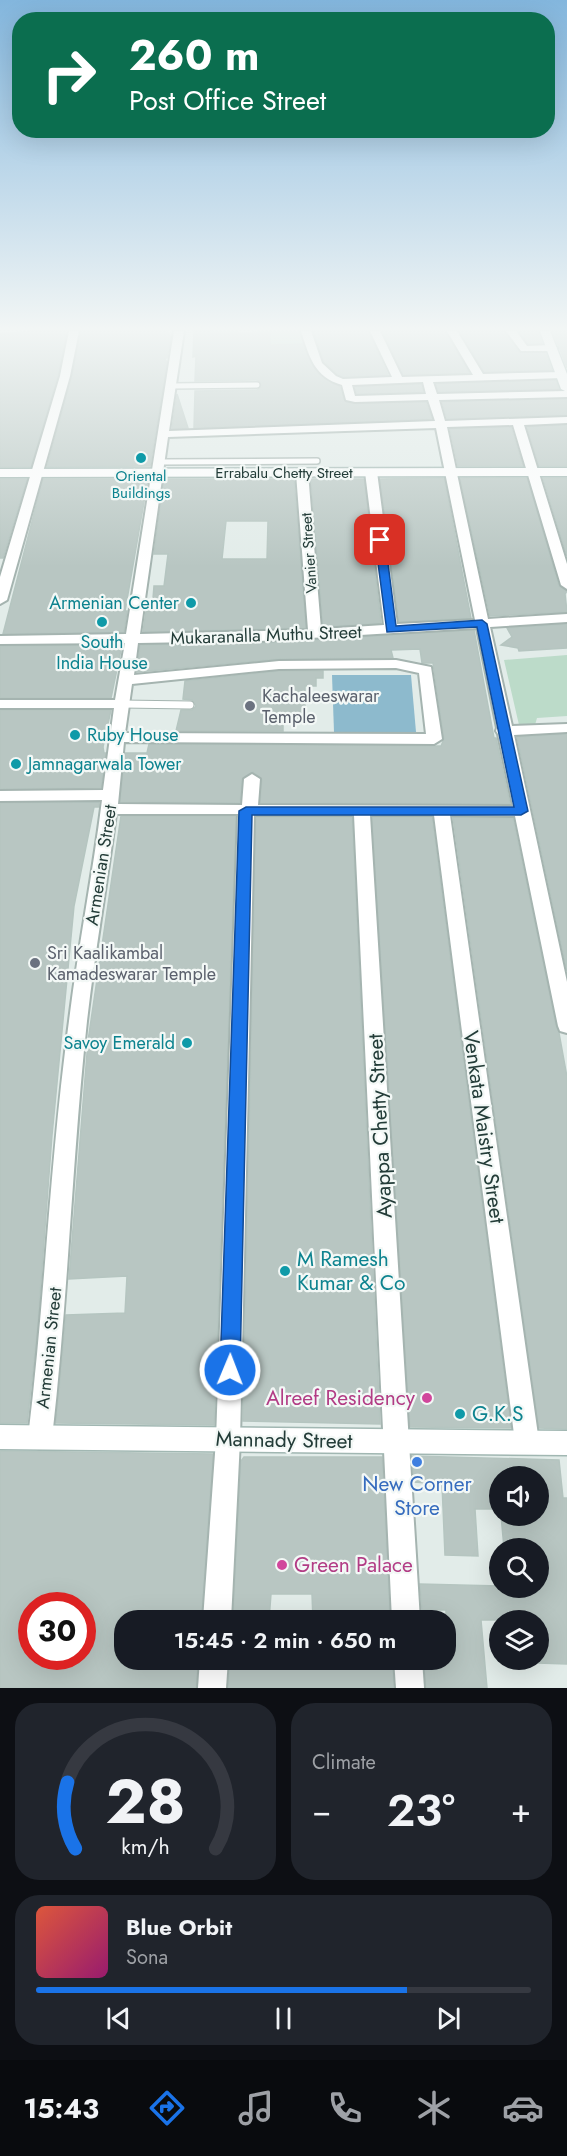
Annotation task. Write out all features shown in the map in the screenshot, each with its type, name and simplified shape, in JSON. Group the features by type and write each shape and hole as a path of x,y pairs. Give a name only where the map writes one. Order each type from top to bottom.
{"street":[{"path":"0,600 55,410"},
{"name":"Armenian Street","path":"40,1438 51,1338 74,1061 85,966 110,802 117,737 168,410"},
{"path":"437,410 521,811 560,947 567,1026"},
{"path":"164,434 567,420"},
{"path":"517,421 567,585"},
{"name":"Errabalu Chetty Street","path":"0,474 159,467 302,472 567,472"},
{"name":"Vanier Street","path":"302,472 315,634"},
{"path":"371,472 391,630"},
{"name":"Mukaranalla Muthu Street","path":"0,640 315,634 567,618"},
{"path":"117,737 434,739 426,670 409,665 346,663 248,667 173,677 126,680"},
{"path":"0,704 122,704"},
{"path":"504,731 567,728"},
{"path":"218,1610 228,1440 248,811 252,779"},
{"path":"0,796 248,811 521,811"},
{"name":"Ayappa Chetty Street","path":"362,811 406,1610"},
{"name":"Venkata Maistry Street","path":"441,811 527,1443"},
{"name":"Mannady Street","path":"0,1437 567,1444"},
{"path":"212,1688 213,1670"},
{"path":"409,1670 410,1688"}],"lane":[{"path":"159,467 317,461"},
{"path":"122,704 190,705"}],"green space":[{"path":"567,655 567,716 537,718 535,725 519,725 504,660"}],"water":[{"path":"332,675 411,675 416,732 334,732"}],"building":[{"path":"0,410 48,410 31,467 0,467"},
{"path":"63,410 159,410 150,466 47,467"},
{"path":"175,410 182,410 188,428 172,429"},
{"path":"194,410 429,410 432,419 194,428"},
{"path":"444,410 567,410 567,415 447,419"},
{"path":"567,425 567,466 539,466 527,427"},
{"path":"511,427 523,466 458,466 450,429"},
{"path":"444,478 471,618 399,622 380,479"},
{"path":"460,478 527,478 559,586 567,591 565,594 567,612 490,616"},
{"path":"543,478 567,478 567,556"},
{"path":"0,479 27,479 3,558 0,558"},
{"path":"43,479 148,479 125,611 127,611 124,632 3,634"},
{"path":"164,479 294,479 306,628 143,632 146,611 152,611 154,586 164,586 168,554 154,554","holes":["226,521 268,521 267,559 222,559"]},
{"path":"311,479 364,479 381,623 323,627"},
{"path":"567,624 567,648 519,651 518,648 501,645 512,637 507,628"},
{"path":"474,630 494,738 496,738 510,804 260,803 262,779 253,772 242,779 240,803 120,802 125,753 147,753 149,744 441,746 444,739 433,663 422,663 420,649 391,650 393,658 279,659 137,672 140,645 260,643"},
{"path":"122,645 111,698 0,698 0,646"},
{"name":"Kachaleeswarar Temple","path":"279,671 323,671 323,678 316,678 316,686 305,686 305,718 283,717 283,731 176,731 181,710 192,710 196,706 192,700 183,699 185,681"},
{"path":"0,710 111,710 103,747 106,753 101,788 0,789"},
{"path":"567,734 567,971 517,737"},
{"path":"99,802 99,807 94,807 74,906 52,1135 37,1333 27,1423 0,1423 0,803"},
{"path":"121,816 236,816 214,1425 56,1423 66,1315 125,1313 127,1276 69,1279 88,1041"},
{"path":"256,817 352,817 380,1424 243,1421"},
{"path":"372,817 432,817 511,1428 410,1427"},
{"path":"453,817 513,818 559,1033 567,1077 567,1429 539,1428"},
{"path":"0,1451 213,1454 202,1610 114,1610 114,1670 197,1670 196,1688 0,1688"},
{"path":"412,1456 559,1460 563,1498 567,1498 567,1664 549,1663 549,1610 489,1610 489,1620 481,1620 487,1688 426,1688 425,1670 456,1670 456,1610 422,1610 420,1584 489,1586 489,1598 549,1598 549,1538 503,1538 502,1526 549,1526 549,1466 489,1466 489,1509 475,1509 478,1556 445,1555 442,1484 414,1482"},
{"path":"244,1457 382,1457 390,1610 313,1610 312,1594 271,1594 270,1610 234,1610 241,1461"},
{"path":"229,1670 393,1670 394,1688 228,1688"}],"place":[{"name":"Oriental Buildings","path":"141,458"},
{"name":"Armenian Center","path":"191,603"},
{"name":"South India House","path":"102,622"},
{"name":"Kachaleeswarar Temple","path":"250,706"},
{"name":"Ruby House","path":"75,735"},
{"name":"Jamnagarwala Tower","path":"16,764"},
{"name":"Sri Kaalikambal Kamadeswarar Temple","path":"35,963"},
{"name":"Savoy Emerald","path":"187,1043"},
{"name":"M Ramesh Kumar & Co","path":"285,1271"},
{"name":"Alreef Residency","path":"427,1398"},
{"name":"G.K.S","path":"460,1414"},
{"name":"New Corner Store","path":"417,1462"},
{"name":"Green Palace","path":"282,1565"}],"route":[{"path":"230,1370 246,811 521,811 482,624 391,630 380,540"}]}
